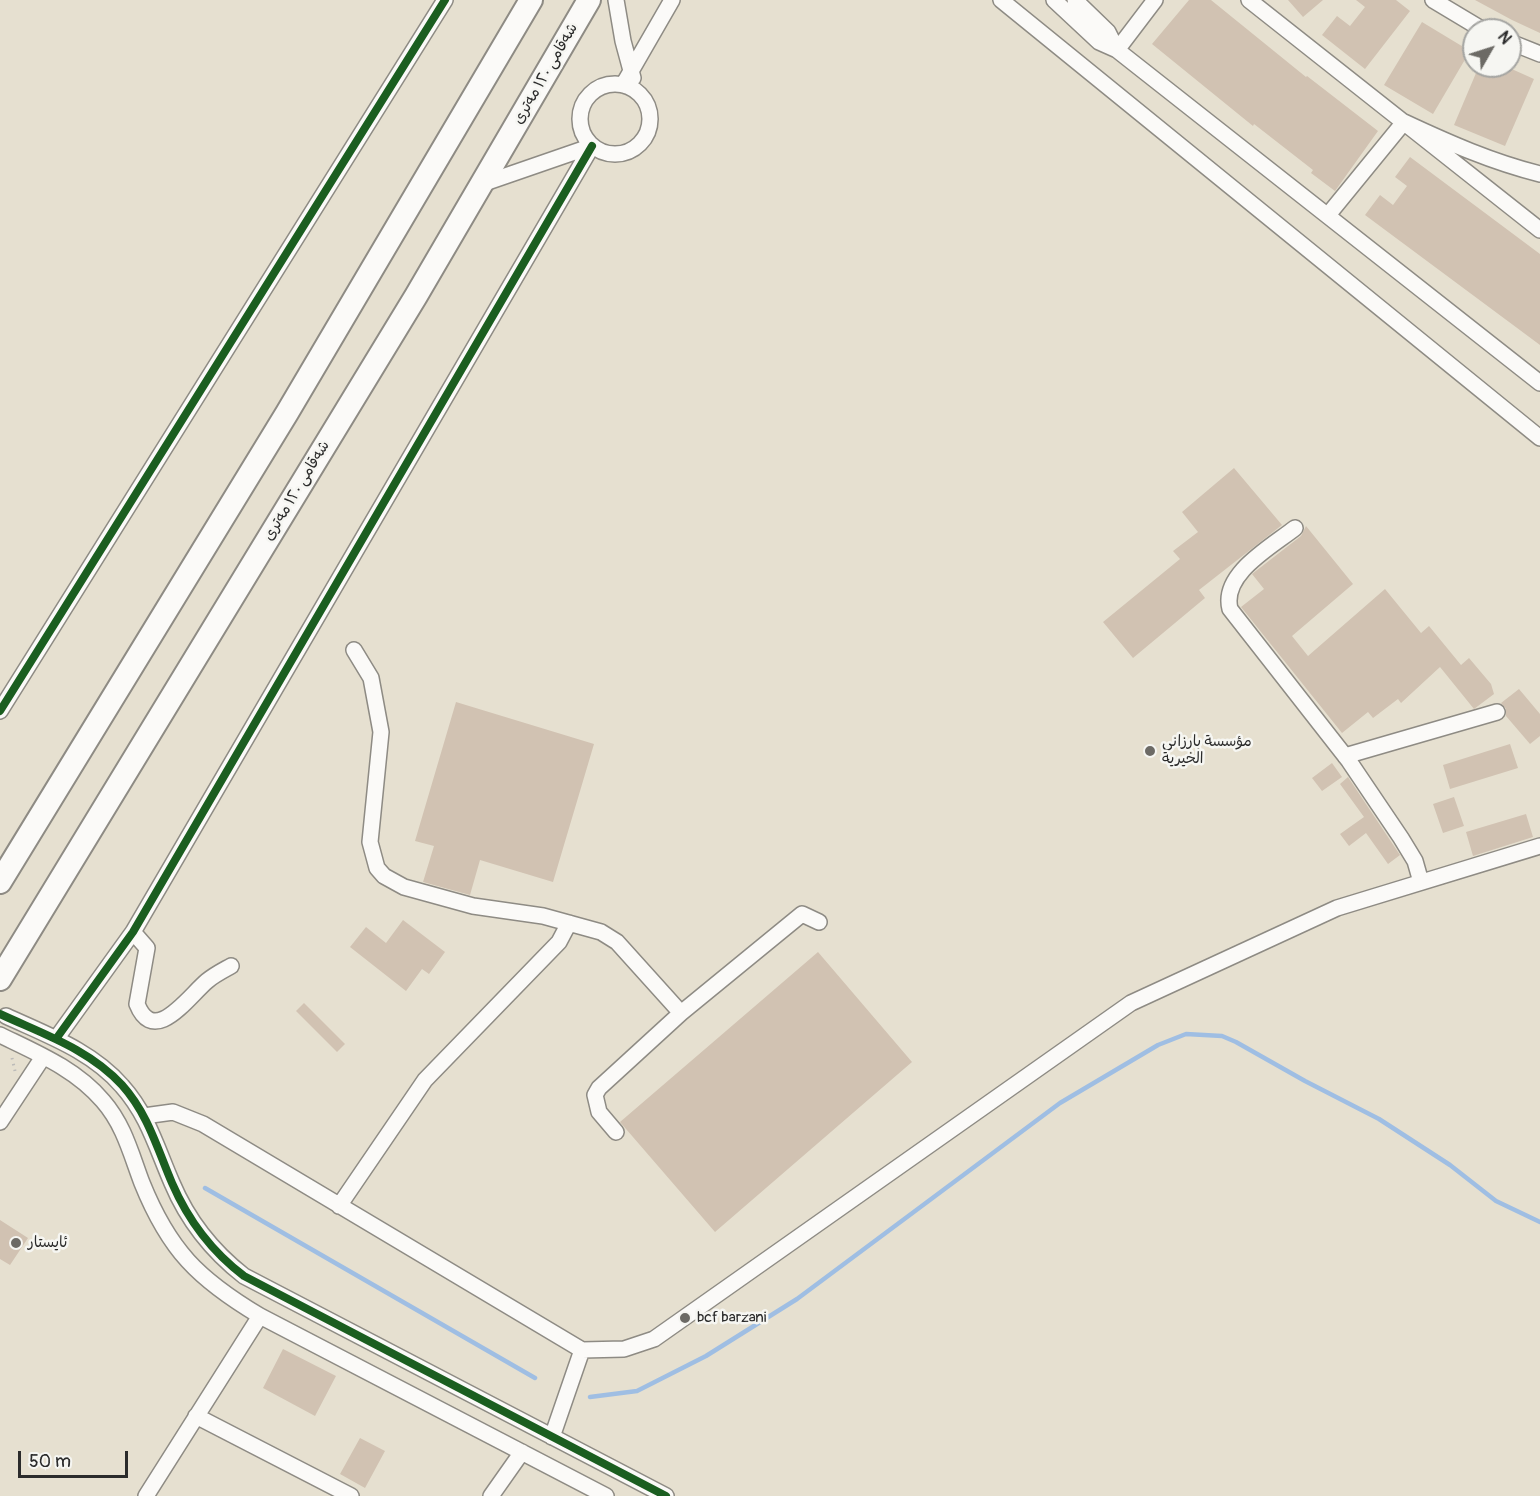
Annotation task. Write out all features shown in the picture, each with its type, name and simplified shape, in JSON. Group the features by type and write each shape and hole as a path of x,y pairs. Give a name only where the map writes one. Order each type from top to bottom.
{"highway":[{"path":"0,882 287,413 531,0"},
{"name":"شەقامی ١٢٠ مەتری","path":"0,979 482,184 589,0"}],"street":[{"path":"0,711 445,0"},
{"path":"616,0 627,78 650,113 650,125 646,137 638,147 621,154 603,153 592,146 580,128 582,106 596,89 627,78 672,0"},
{"path":"1000,0 1540,438"},
{"path":"1054,0 1099,42 1117,50 1540,383"},
{"path":"1075,0 1108,32 1117,50"},
{"path":"1117,50 1155,0"},
{"path":"1249,0 1540,230"},
{"path":"1433,0 1464,18"},
{"path":"1522,47 1540,54"},
{"path":"1328,215 1404,122"},
{"path":"1404,122 1484,157 1540,174"},
{"path":"482,184 592,146"},
{"path":"56,1039 133,932 592,146"},
{"path":"1295,528 1249,565 1230,588 1227,599 1236,619 1346,756 1401,838 1414,861 1421,882"},
{"path":"354,650 371,678 381,732 370,842 377,868 384,876 404,887 473,906 543,916 601,932 617,942 681,1013"},
{"path":"1346,756 1497,712"},
{"path":"144,1116 173,1112 203,1124 582,1350 624,1349 654,1339 1131,1003 1337,908 1540,846"},
{"path":"616,1132 599,1112 595,1095 681,1013 802,914 819,922"},
{"path":"339,1206 425,1080 559,942 569,923"},
{"path":"133,932 147,948 137,1004 146,1019 154,1022 164,1020 174,1013 206,982 231,966"},
{"path":"6,1016 56,1039 102,1067 122,1086 144,1116 172,1184 196,1227 218,1254 237,1271 258,1285 666,1496"},
{"path":"0,1035 86,1083 118,1122 164,1232 206,1280 260,1316 606,1496"},
{"path":"0,1122 43,1057"},
{"path":"149,1495 260,1316"},
{"path":"552,1437 582,1350"},
{"path":"196,1416 351,1496"},
{"path":"491,1496 522,1452"}],"path":[{"path":"11,1055 16,1069 11,1077"}],"building":[{"path":"1189,0 1211,0 1306,77 1378,131 1335,191 1311,173 1313,170 1254,124 1253,126 1152,44"},
{"path":"1288,0 1323,0 1303,17"},
{"path":"1356,0 1396,0 1410,11 1365,69 1322,35 1337,16 1350,26 1365,7"},
{"path":"1475,0 1540,0 1540,33 1522,25 1522,18 1508,18"},
{"path":"1422,22 1462,46 1462,65 1433,114 1384,85"},
{"path":"1522,74 1534,79 1505,146 1454,125 1474,78 1522,78"},
{"path":"1410,157 1540,254 1540,345 1365,215 1380,195 1393,205 1407,186 1395,177"},
{"path":"1234,468 1282,525 1199,590 1205,598 1133,658 1103,622 1180,559 1173,551 1198,532 1182,512"},
{"path":"1306,526 1353,584 1292,636 1308,656 1385,589 1421,633 1429,626 1461,665 1469,658 1491,684 1494,694 1474,709 1440,667 1401,703 1398,699 1373,718 1368,712 1342,733 1241,607 1264,589 1252,574 1301,536"},
{"path":"1519,689 1540,714 1540,736 1530,744 1506,716 1506,709 1501,703"},
{"path":"456,702 594,744 553,882 480,860 470,895 423,882 434,846 415,841"},
{"path":"1510,744 1518,768 1450,789 1443,765"},
{"path":"1332,763 1342,777 1322,791 1312,778"},
{"path":"1348,777 1400,855 1388,864 1366,833 1349,846 1340,834 1364,817 1340,784"},
{"path":"1454,797 1464,826 1443,833 1433,804"},
{"path":"1526,814 1533,837 1473,856 1466,832"},
{"path":"403,920 445,952 429,974 422,969 406,991 350,947 366,927 386,943"},
{"path":"818,952 912,1062 715,1232 620,1122"},
{"path":"304,1003 345,1044 337,1052 296,1011"},
{"path":"0,1220 28,1238 10,1265 0,1259"},
{"path":"283,1349 336,1376 315,1416 263,1388"},
{"path":"360,1438 385,1451 365,1488 340,1474"}],"waterway":[{"path":"590,1397 637,1391 706,1356 797,1299 1060,1103 1158,1045 1186,1034 1222,1036 1236,1042 1379,1119 1450,1165 1496,1201 1540,1222"},
{"path":"205,1188 535,1378"}],"cycle path":[{"path":"0,711 445,0"},
{"path":"56,1039 133,932 592,146"},
{"path":"0,1014 80,1052 109,1072 122,1085 139,1108 185,1210 211,1245 244,1276 666,1496"}],"place":[{"name":"مؤسسة بارزانی الخیریة","path":"1150,751"},
{"name":"ئایستار","path":"16,1243"},
{"name":"bcf barzani","path":"685,1318"}]}
